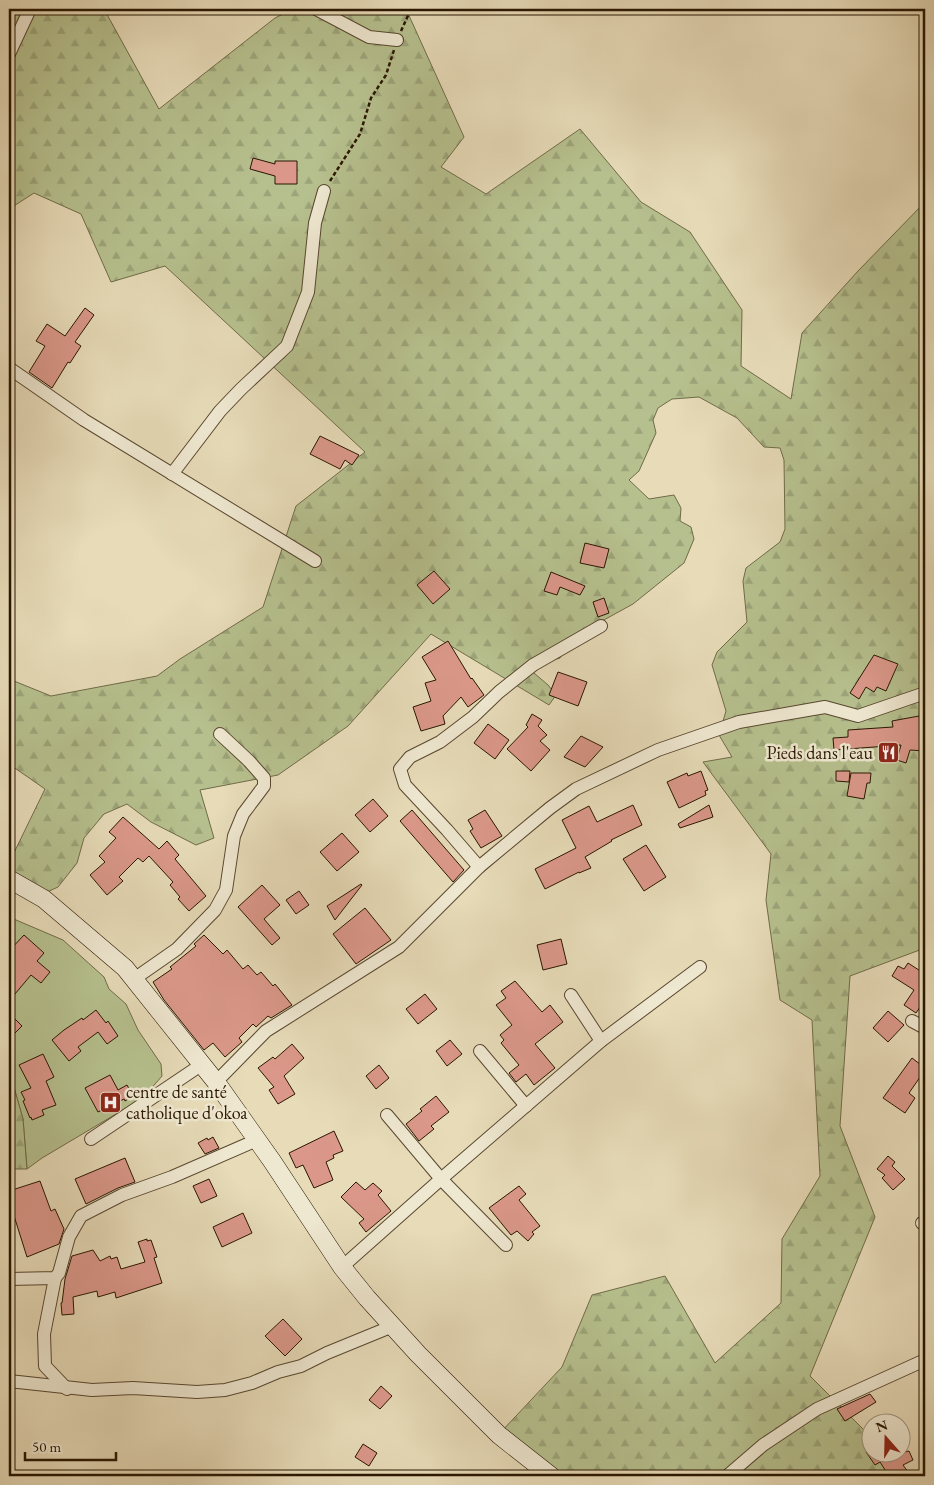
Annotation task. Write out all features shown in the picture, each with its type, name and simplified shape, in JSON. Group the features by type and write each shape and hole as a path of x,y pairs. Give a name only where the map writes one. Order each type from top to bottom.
{"main road":[{"path":"9,879 44,899 124,968 134,979 216,1082 342,1268 367,1298 418,1354 498,1435 551,1476"}],"street":[{"path":"9,54 30,9"},
{"path":"316,9 369,37 397,40"},
{"path":"172,474 220,411 287,346 308,292 315,223 324,191"},
{"path":"9,368 84,420 315,561"},
{"path":"479,867 405,785 400,769 410,757 440,742 473,717 499,692 533,664 601,626"},
{"path":"216,1082 266,1031 399,947 479,867 576,789 658,750 739,722 825,706 858,716 925,692"},
{"path":"134,979 177,949 215,910 226,890 234,836 242,814 264,786 264,778 220,734"},
{"path":"342,1268 441,1179 601,1041 700,968"},
{"path":"571,995 601,1041"},
{"path":"912,1021 925,1028"},
{"path":"480,1051 526,1106"},
{"path":"91,1139 201,1065"},
{"path":"387,1115 441,1179 506,1245"},
{"path":"67,1388 46,1366 44,1334 55,1278 60,1273 69,1237 81,1216 122,1195 172,1177 257,1140"},
{"path":"9,1279 55,1278"},
{"path":"9,1381 92,1390 133,1388 197,1392 225,1390 252,1384 278,1372 301,1366 327,1353 393,1326"},
{"path":"727,1476 764,1445 817,1409 925,1360"}],"path":[{"path":"324,191 360,134 371,98 386,75 397,40 411,9"}],"green space":[{"path":"9,9 104,9 159,109 275,18 293,9 406,9 464,137 441,167 486,194 580,129 641,202 690,232 742,310 741,366 791,399 802,333 858,271 925,202 925,948 850,976 840,1126 875,1217 810,1376 862,1428 862,1462 895,1462 908,1476 540,1476 500,1433 562,1367 592,1295 665,1276 715,1363 781,1303 782,1239 820,1176 812,1020 780,1000 766,900 771,854 703,762 732,757 719,735 726,711 712,665 717,652 747,622 743,581 746,568 780,542 785,529 784,460 780,448 764,447 737,418 699,397 672,399 658,408 653,420 656,433 639,471 629,480 649,499 674,495 681,508 680,521 691,527 694,539 684,563 633,604 571,638 560,658 527,667 548,685 556,695 549,705 431,634 348,726 278,775 200,790 214,838 196,845 151,822 127,804 104,814 84,838 77,863 58,887 47,892 9,873 9,863 45,789 9,764 9,679 51,696 157,676 180,659 263,607 296,506 365,452 165,266 111,282 81,214 34,193 9,209"},
{"path":"9,917 63,940 104,977 109,989 126,1004 138,1030 161,1064 162,1076 143,1098 42,1158 27,1169 23,1119 9,1070"},
{"path":"9,1070 23,1119 27,1169 9,1169"}],"building":[{"path":"253,158 275,164 275,161 297,161 297,184 275,184 275,176 250,169"},
{"path":"85,308 94,315 75,342 81,346 70,363 68,362 52,388 29,372 45,346 36,341 47,324 65,336"},
{"path":"320,436 359,455 352,465 345,460 340,469 310,454"},
{"path":"585,543 609,549 604,568 580,563"},
{"path":"434,571 450,589 433,604 417,585"},
{"path":"551,572 585,586 580,595 560,587 557,595 544,591"},
{"path":"604,598 609,613 598,617 593,602"},
{"path":"448,641 471,679 484,695 468,707 461,697 443,716 445,724 421,731 413,707 431,701 425,683 436,680 422,657"},
{"path":"874,655 898,664 886,691 877,687 874,692 866,687 859,699 850,693"},
{"path":"558,672 587,682 578,706 549,695"},
{"path":"532,714 542,720 538,726 547,735 540,741 550,750 531,771 507,749 528,727 526,725"},
{"path":"919,716 923,739 925,740 925,751 910,750 906,763 897,760 901,745 834,750 833,738 848,737 848,730 893,727 892,721"},
{"path":"488,724 509,740 495,759 474,743"},
{"path":"581,736 603,747 585,767 564,757"},
{"path":"701,771 708,790 705,791 706,795 679,808 667,782 687,773 688,776"},
{"path":"836,771 850,771 849,782 836,781"},
{"path":"851,773 871,773 870,783 867,783 864,799 847,796"},
{"path":"373,799 388,816 370,832 355,815"},
{"path":"633,805 642,825 611,840 585,857 591,868 545,889 535,869 576,848 562,820 589,806 597,822"},
{"path":"709,805 713,817 680,828 678,824"},
{"path":"412,810 464,870 453,882 400,821"},
{"path":"485,810 502,836 481,848 470,831 473,829 468,820"},
{"path":"123,817 159,849 167,841 179,855 175,859 206,896 189,911 178,899 180,897 170,885 173,882 149,856 143,862 138,858 119,877 123,881 107,895 90,875 105,862 99,856 116,838 109,832"},
{"path":"342,833 359,852 337,871 320,852"},
{"path":"646,845 666,877 644,891 623,859"},
{"path":"262,885 280,905 264,919 280,938 272,945 238,907"},
{"path":"362,885 335,920 327,906"},
{"path":"299,891 309,905 296,914 286,900"},
{"path":"365,908 391,940 356,964 333,934"},
{"path":"24,935 44,953 37,961 50,972 41,983 31,975 9,1001 9,961 14,955 9,951"},
{"path":"204,935 223,954 227,950 243,969 248,965 257,975 261,972 273,986 275,984 292,1005 271,1018 268,1016 256,1027 253,1024 239,1038 242,1042 225,1057 213,1043 204,1050 164,1000 153,982 172,969 170,967 196,946 194,944"},
{"path":"561,939 567,964 543,970 537,945"},
{"path":"908,963 925,974 925,1000 916,1013 904,1005 914,990 892,976 898,966 904,969"},
{"path":"515,981 542,1012 550,1005 563,1022 535,1044 555,1068 534,1085 526,1074 516,1082 509,1073 519,1065 501,1043 504,1040 500,1035 512,1025 496,1005 506,998 501,991"},
{"path":"425,994 437,1009 418,1024 406,1009"},
{"path":"96,1010 106,1023 108,1021 118,1036 107,1044 98,1032 78,1047 81,1051 69,1061 52,1040 64,1030 82,1018 83,1020"},
{"path":"888,1011 904,1025 888,1042 873,1028"},
{"path":"9,1013 22,1026 9,1039"},
{"path":"450,1040 462,1054 447,1066 436,1051"},
{"path":"292,1044 304,1058 284,1076 295,1094 278,1104 269,1090 274,1087 258,1068 273,1057 275,1059"},
{"path":"43,1054 54,1077 46,1081 56,1105 42,1110 44,1115 32,1120 21,1092 31,1088 19,1065"},
{"path":"912,1058 925,1070 909,1093 915,1098 905,1113 883,1098"},
{"path":"379,1065 389,1078 376,1089 366,1076"},
{"path":"110,1075 118,1090 127,1085 133,1096 98,1112 85,1088"},
{"path":"436,1096 449,1112 431,1126 434,1129 419,1141 406,1124"},
{"path":"334,1131 343,1151 333,1155 334,1158 326,1162 333,1180 314,1188 303,1165 296,1168 289,1153"},
{"path":"213,1137 219,1148 205,1154 198,1143"},
{"path":"888,1156 895,1162 892,1166 905,1179 893,1190 882,1178 885,1175 877,1169"},
{"path":"125,1158 135,1182 86,1204 75,1179"},
{"path":"209,1179 217,1196 201,1203 193,1186"},
{"path":"40,1181 51,1211 55,1209 64,1229 59,1244 27,1257 9,1200 9,1191"},
{"path":"356,1182 365,1190 373,1183 382,1191 378,1195 391,1211 366,1232 359,1223 364,1219 341,1197"},
{"path":"519,1186 526,1194 519,1200 540,1226 532,1232 534,1234 528,1241 517,1231 511,1235 489,1208"},
{"path":"243,1213 252,1233 222,1247 213,1227"},
{"path":"147,1239 147,1241 151,1240 157,1257 154,1258 162,1283 116,1298 115,1292 98,1297 97,1291 73,1297 74,1314 62,1315 61,1303 65,1279 72,1256 93,1250 100,1261 110,1256 111,1259 117,1257 121,1269 145,1262 138,1242"},
{"path":"283,1319 302,1339 285,1356 265,1336"},
{"path":"381,1386 392,1396 380,1409 369,1400"},
{"path":"870,1394 876,1402 845,1421 837,1409"},
{"path":"363,1444 377,1453 369,1466 355,1457"},
{"path":"880,1462 909,1462 903,1465 911,1476 889,1476"}],"place":[{"name":"Pieds dans l'eau","path":"889,753"},
{"name":"centre de santé catholique d'okoa","path":"110,1102"}]}
